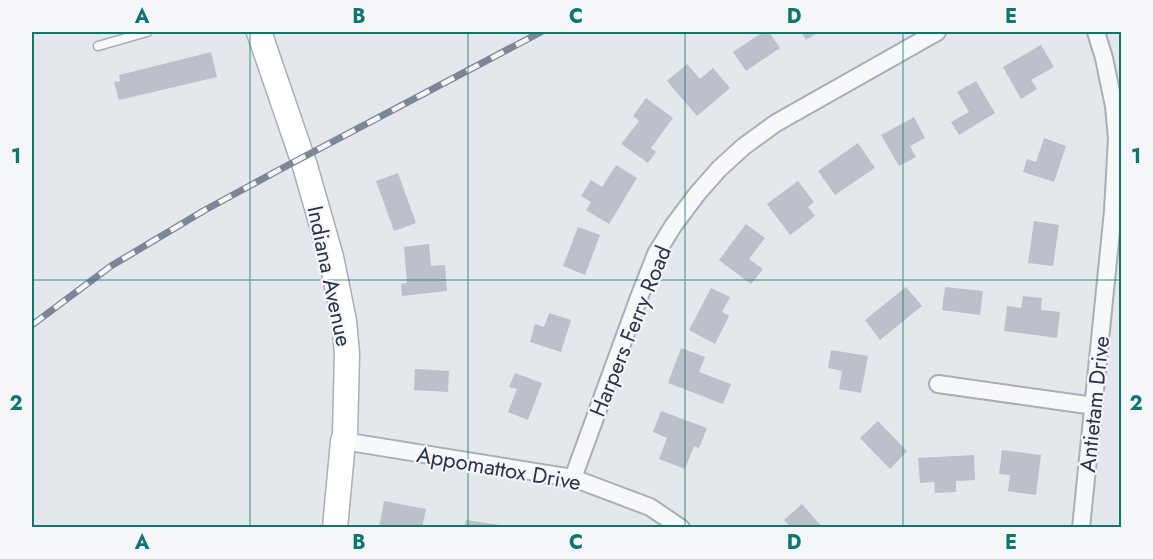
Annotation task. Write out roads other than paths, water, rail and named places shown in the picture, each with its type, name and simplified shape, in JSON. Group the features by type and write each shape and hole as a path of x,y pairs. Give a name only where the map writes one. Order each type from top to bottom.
{"main road":[{"name":"Indiana Avenue","path":"259,32 305,166 331,257 344,321 347,353 345,435 335,528"}],"street":[{"name":"Harpers Ferry Road","path":"573,478 656,254 697,194 743,147 776,123 937,32"},
{"name":"Antietam Drive","path":"1081,528 1113,211 1117,138 1114,106 1096,32"},
{"path":"938,384 1094,406"},
{"name":"Appomattox Drive","path":"343,441 573,478 650,507 681,528"}],"lane":[{"path":"98,46 147,32"}],"railway":[{"path":"32,325 111,266 205,210 541,32"}]}
